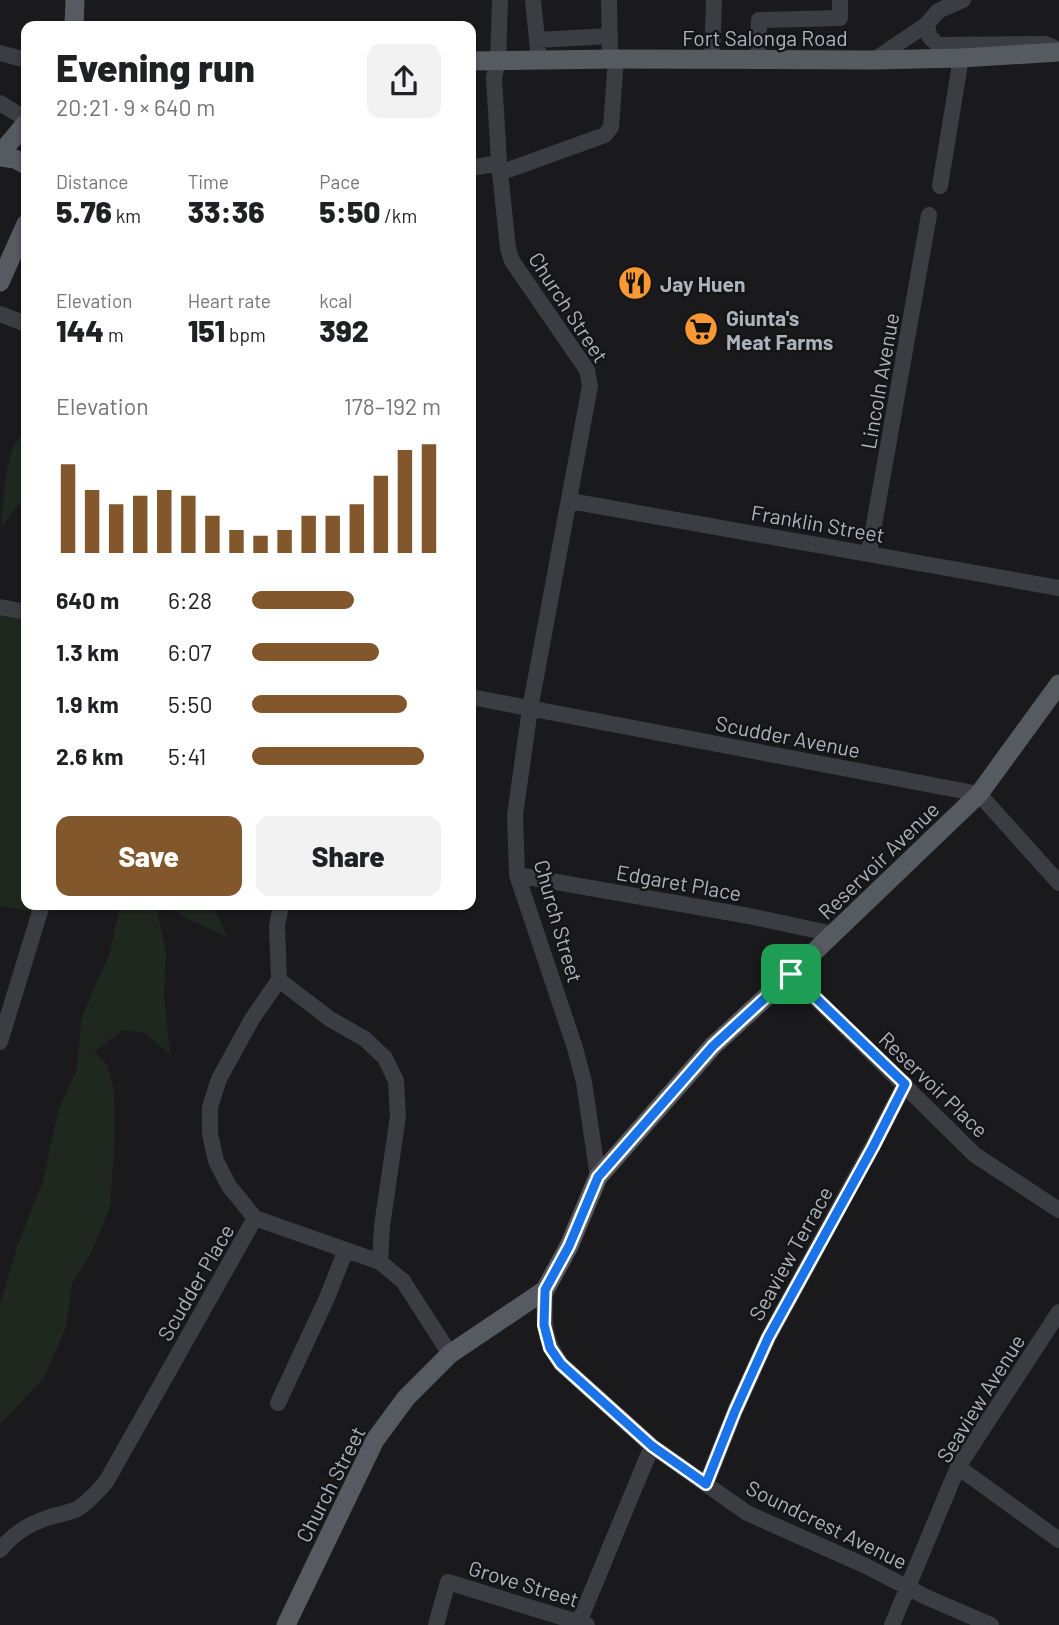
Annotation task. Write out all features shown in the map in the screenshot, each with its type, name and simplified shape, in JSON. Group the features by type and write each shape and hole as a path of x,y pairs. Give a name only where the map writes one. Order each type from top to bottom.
{"main road":[{"path":"74,21 75,0"},
{"name":"Fort Salonga Road","path":"476,61 874,60 961,58 1059,51"},
{"path":"21,127 1,153 21,162"},
{"path":"0,282 21,235"},
{"name":"Reservoir Avenue","path":"598,1177 713,1046 979,793 1059,684"},
{"name":"Church Street","path":"286,1625 375,1440 406,1398 450,1354 545,1290 569,1246 598,1177"}],"street":[{"name":"Church Street","path":"500,0 495,77 500,168 509,255 590,378 570,501 530,709 515,815 517,875 575,1048 584,1082 598,1177"},
{"path":"533,0 539,60"},
{"path":"476,168 500,168 605,135 611,127 613,59 609,0"},
{"path":"712,59 714,0"},
{"path":"758,59 759,20 840,18 841,0"},
{"path":"874,60 927,24 938,11 963,0"},
{"path":"927,24 929,36 938,46 1045,44 1059,51"},
{"path":"537,40 610,36"},
{"path":"0,53 21,59"},
{"path":"940,186 961,58"},
{"path":"0,103 21,118"},
{"name":"Lincoln Avenue","path":"869,554 929,215"},
{"path":"0,314 21,322"},
{"name":"Franklin Street","path":"570,501 1059,588"},
{"path":"0,607 21,611"},
{"name":"Scudder Avenue","path":"476,698 979,793"},
{"path":"979,793 1059,883"},
{"name":"Edgaret Place","path":"517,875 749,916 833,934"},
{"path":"0,1042 41,910"},
{"path":"280,910 277,926 279,980 330,1019 365,1039 386,1058 396,1081 398,1116 382,1226 380,1262"},
{"name":"Reservoir Place","path":"791,974 975,1155 1059,1210"},
{"name":"Scudder Place","path":"0,1550 12,1536 33,1524 75,1510 106,1482 255,1218 229,1186 216,1161 210,1134 210,1107 219,1079 252,1019 279,980"},
{"name":"Seaview Terrace","path":"706,1484 768,1338 905,1084"},
{"path":"255,1218 380,1262 403,1281 450,1354"},
{"path":"278,1403 346,1250"},
{"name":"Soundcrest Avenue","path":"545,1290 544,1325 550,1348 561,1364 652,1446 747,1513 990,1625"},
{"name":"Seaview Avenue","path":"892,1625 958,1467 1059,1312"},
{"path":"583,1624 652,1446"},
{"path":"958,1467 1059,1541"},
{"name":"Grove Street","path":"436,1625 448,1582 583,1624"}],"shaded area":[{"path":"21,436 21,503 1,528 6,473 13,447"},
{"path":"0,608 21,612 21,910 0,906"},
{"path":"119,910 157,910 166,953 164,995 170,1054 144,1033 123,1030 94,1052 107,1065 114,1091 115,1137 110,1206 94,1247 72,1284 66,1327 44,1378 0,1424 0,1304 17,1247 43,1181 58,1111 76,1072 82,1017 110,952"},
{"path":"174,910 215,910 227,937"}],"place":[{"name":"Jay Huen","path":"635,283"},
{"name":"Giunta's Meat Farms","path":"701,329"}],"route":[{"path":"791,974 905,1084 768,1338 706,1484 652,1446 561,1364 550,1348 544,1325 545,1290 569,1246 598,1177 713,1046 791,974"}]}
